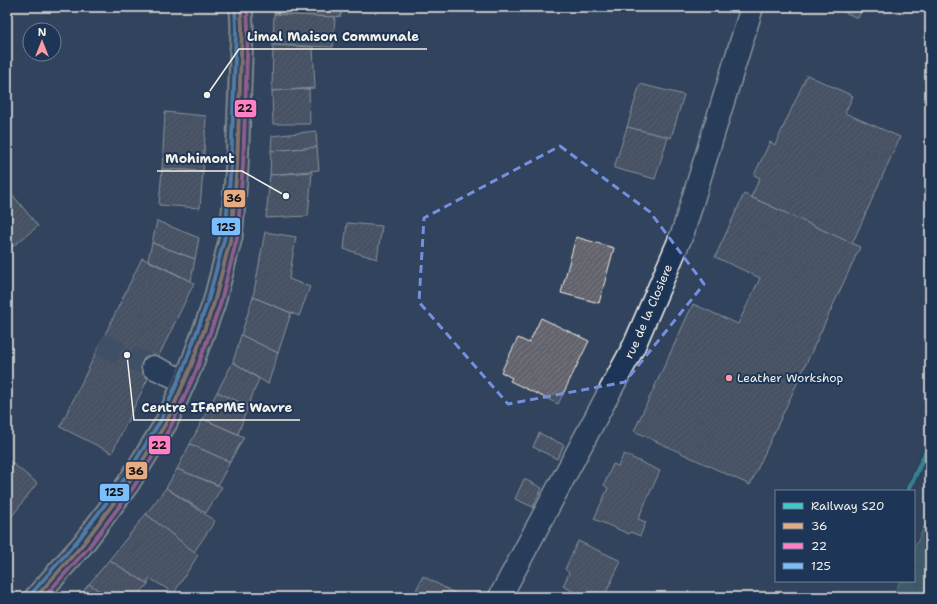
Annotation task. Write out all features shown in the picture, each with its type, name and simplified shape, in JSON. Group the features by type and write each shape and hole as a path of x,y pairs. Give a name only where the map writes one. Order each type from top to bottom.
{"main road":[{"path":"36,597 83,544 128,484 166,423 214,303 231,237 237,166 242,29 241,7"}],"street":[{"name":"rue de la Closiere","path":"500,597 634,346 684,232 752,7"},
{"path":"154,367 184,381"}],"highlighted area":[{"path":"560,146 650,212 704,284 625,382 508,404 419,302 424,218"}],"green space":[{"path":"930,514 930,597 893,597 900,582 915,582 915,547"}],"building":[{"path":"274,7 341,7 341,16 274,14"},
{"path":"833,7 863,7 858,18"},
{"path":"274,14 335,17 333,47 273,45"},
{"path":"273,45 313,47 315,88 272,91"},
{"path":"807,75 853,96 845,113 900,137 852,244 751,197 760,178 754,175 770,142 775,145"},
{"path":"640,84 684,95 671,138 627,127"},
{"path":"309,89 310,124 273,124 272,91"},
{"path":"165,112 206,116 203,171 162,169"},
{"path":"627,127 668,137 655,179 614,168"},
{"path":"316,131 317,147 271,151 272,136"},
{"path":"317,147 319,170 270,175 271,151"},
{"path":"162,169 203,171 200,208 159,205"},
{"path":"312,172 308,216 266,218 270,175"},
{"path":"7,188 38,226 7,251"},
{"name":"Leather Workshop","path":"744,194 860,247 750,485 634,431 693,304 738,324 760,278 715,257"},
{"path":"157,221 199,238 195,259 152,243"},
{"path":"347,223 382,226 377,259 344,249"},
{"path":"265,232 296,237 289,279 310,287 299,316 253,297"},
{"path":"576,237 614,248 599,303 561,293"},
{"path":"152,243 195,259 191,281 148,260"},
{"path":"142,258 194,283 112,453 60,427"},
{"path":"253,297 291,313 278,353 241,335"},
{"path":"541,318 589,341 558,404 510,381 512,378 501,372 518,338 529,343"},
{"path":"241,335 278,353 268,384 233,362"},
{"path":"233,362 259,379 248,406 217,392"},
{"path":"217,392 248,406 238,434 203,419"},
{"path":"203,419 244,437 230,462 190,444"},
{"path":"539,433 564,445 557,459 533,447"},
{"path":"190,444 230,462 218,485 177,469"},
{"path":"624,454 660,471 638,519 646,522 640,536 631,532 629,534 594,519 608,488 604,485 613,464 618,466"},
{"path":"7,459 37,483 7,523"},
{"path":"177,469 222,487 206,513 166,488"},
{"path":"524,479 542,488 533,507 515,499"},
{"path":"166,488 215,521 194,552 146,514"},
{"path":"146,514 198,555 174,593 149,578 148,584 109,560"},
{"path":"578,541 621,561 604,597 572,597 574,592 563,586 569,573 565,569"},
{"path":"109,560 148,584 136,597 109,597 89,584"},
{"path":"423,576 462,597 413,597"},
{"path":"89,584 109,597 79,597"}],"tunnel":[{"path":"100,344 153,367"}],"rail line":[{"name":"S20","path":"908,490 930,443"}],"transit line":[{"name":"125","path":"32,593 78,540 123,481 161,420 184,367 208,301 225,236 231,166 236,29 235,7"},
{"name":"36","path":"36,597 83,544 128,484 166,423 190,369 214,303 231,237 237,166 242,29 241,7"},
{"name":"22","path":"44,597 88,548 133,488 171,426 196,371 220,305 237,238 243,166 248,29 247,7"}],"place":[{"name":"Limal Maison Communale","path":"207,95"},
{"name":"Mohimont","path":"286,196"},
{"name":"Centre IFAPME Wavre","path":"127,355"},
{"name":"Leather Workshop","path":"729,378"}]}
